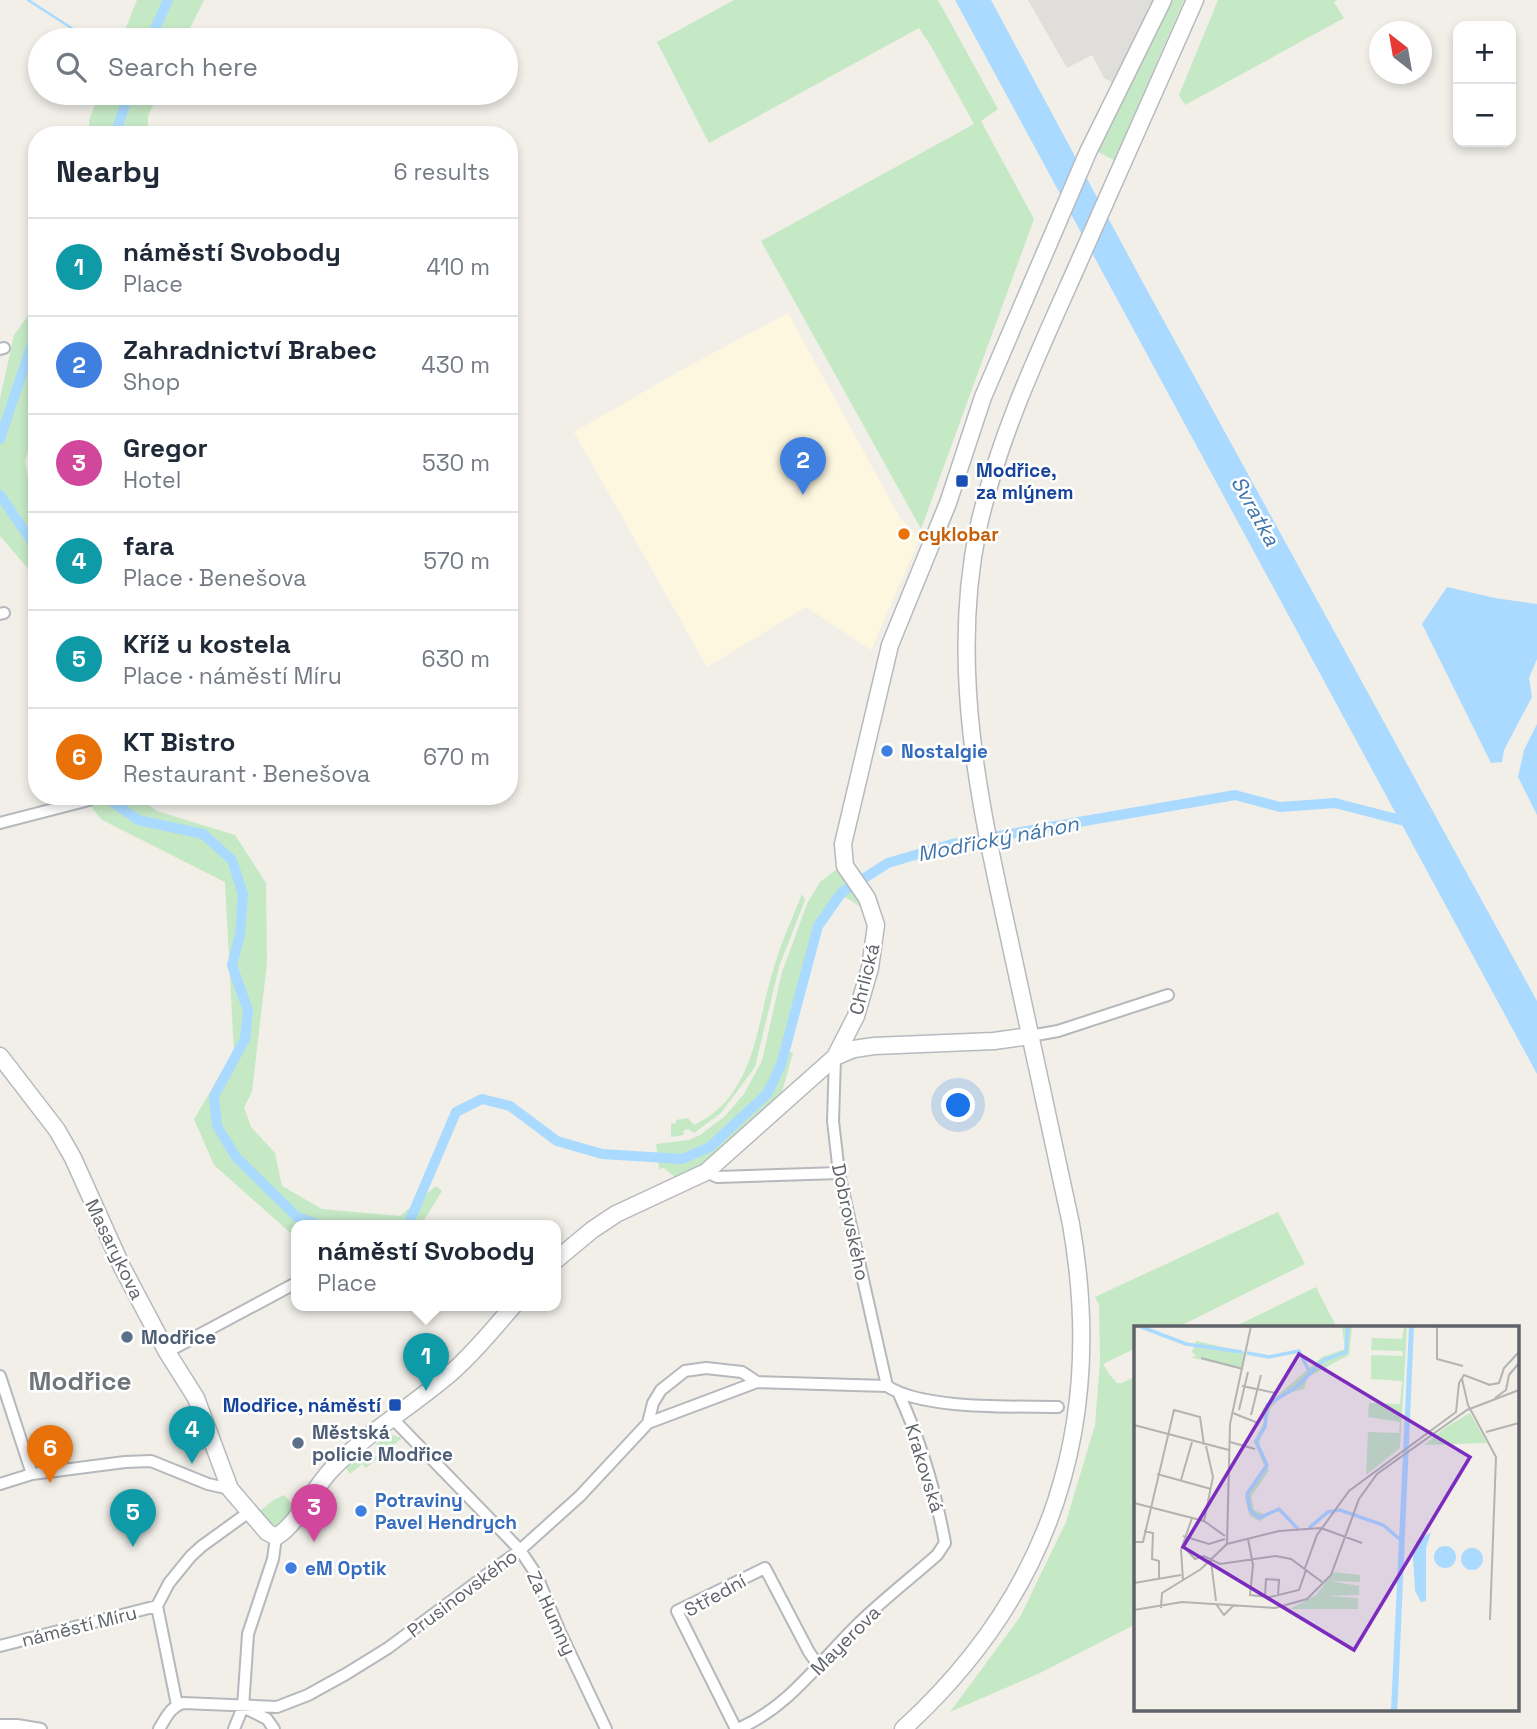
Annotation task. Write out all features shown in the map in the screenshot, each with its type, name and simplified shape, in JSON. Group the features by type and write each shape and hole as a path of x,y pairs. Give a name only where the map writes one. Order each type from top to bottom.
{"street":[{"name":"Chrlická","path":"835,1057 856,1016 870,968 876,925 867,898 849,874 843,860 843,844 890,645 952,492 983,397 1088,152 1163,0"},
{"path":"903,1729 966,1664 1023,1579 1059,1492 1074,1430 1082,1366 1080,1275 1071,1224 991,858 972,751 966,679 970,585 978,530 1006,435 1079,261 1195,0"},
{"path":"0,823 70,805"},
{"path":"561,1255 616,1214 706,1172 835,1057 854,1049 874,1046 994,1041 1058,1031 1168,995"},
{"name":"Masarykova","path":"0,1056 57,1130 73,1158 122,1267 167,1352 196,1398 230,1489 267,1532 276,1537"},
{"name":"Dobrovského","path":"835,1057 833,1122 839,1173 887,1386"},
{"path":"706,1172 717,1177 839,1173"},
{"path":"167,1352 291,1286"},
{"path":"234,1729 243,1707 248,1634 273,1559 276,1537 287,1530 317,1486 335,1466 472,1353 509,1311"},
{"name":"Prusinovského","path":"648,1423 653,1403 661,1390 685,1371 706,1367 742,1372 757,1382"},
{"path":"0,1376 32,1474"},
{"name":"Prusinovského","path":"177,1705 183,1703 277,1707 308,1695 346,1674 388,1648 520,1550 580,1496 648,1423 757,1382 887,1386"},
{"path":"887,1386 899,1394 980,1404 1058,1407"},
{"name":"Krakovská","path":"899,1394 910,1418 945,1543"},
{"name":"Za Humny","path":"393,1419 520,1550 536,1574 606,1729"},
{"path":"0,1483 32,1474 151,1461 208,1484 230,1489"},
{"name":"náměstí Míru","path":"177,1705 157,1606 169,1583 191,1556 249,1512"},
{"name":"Mayerova","path":"737,1729 771,1712 859,1623 937,1555 945,1543"},
{"name":"Střední","path":"737,1729 677,1611 765,1568 808,1652 819,1666"},
{"name":"náměstí Míru","path":"0,1646 157,1606"},
{"path":"159,1729 177,1705"},
{"path":"243,1707 267,1719 274,1729"},
{"path":"0,1725 17,1724 41,1729"}],"shaded area":[{"path":"1028,0 1156,0 1113,83 1104,78 1092,55 1067,68"},
{"path":"788,313 900,518 920,538 871,650 806,607 707,667 574,432"}],"green space":[{"path":"137,0 204,0 190,28 126,28"},
{"path":"734,0 938,0 998,109 981,121 1034,219 921,529 761,241 974,124 919,28 709,143 657,42"},
{"path":"1172,0 1184,0 1114,160 1098,152"},
{"path":"1218,0 1337,0 1334,2 1344,18 1185,105 1179,95"},
{"path":"95,105 153,105 148,116 148,126 89,126"},
{"path":"28,316 28,451 25,461 28,476 28,569 0,536 0,399 14,335"},
{"path":"90,805 149,805 157,811 235,835 266,883 267,963 252,1092 244,1107 251,1127 275,1153 282,1186 322,1209 400,1216 436,1186 442,1191 424,1220 291,1220 291,1234 214,1165 194,1119 234,1052 225,882 102,820"},
{"path":"837,869 850,881 863,908 842,895 819,927 787,1051 793,1053 782,1092 773,1107 717,1158 677,1179 664,1168 659,1169 656,1144 689,1140 700,1135 724,1117 744,1094 762,1061 782,972 807,904 820,882"},
{"path":"802,894 805,900 779,967 755,1067 721,1113 694,1133 688,1129 683,1131 684,1135 671,1137 671,1124 676,1123 676,1120 688,1118 694,1125 715,1112 731,1096 742,1076 758,1032 778,955"},
{"path":"1278,1212 1305,1264 1180,1326 1134,1326 1134,1349 1103,1364 1117,1383 1134,1377 1134,1625 1040,1673 950,1712 1020,1617 1066,1522 1095,1425 1100,1362 1099,1305 1095,1297"},
{"path":"1316,1287 1336,1326 1236,1326"},
{"path":"389,1434 402,1438 366,1468 362,1464 350,1474 346,1468 369,1450 375,1457 382,1451 376,1444"},
{"path":"284,1495 295,1507 283,1524 275,1528 260,1511"}],"water":[{"name":"Svratka","path":"955,0 991,0 1537,1001 1537,1074"},
{"path":"1447,587 1537,604 1537,659 1529,678 1532,697 1504,750 1502,762 1491,763 1422,624"},
{"path":"1537,724 1537,815 1518,777 1524,750"}],"waterway":[{"path":"28,0 71,28"},
{"name":"Modřický náhon","path":"155,28 168,0"},
{"name":"Modřický náhon","path":"118,126 125,105"},
{"name":"Modřický náhon","path":"0,439 28,356"},
{"name":"Modřický náhon","path":"0,495 28,536"},
{"name":"Modřický náhon","path":"410,1220 456,1112 482,1099 510,1106 557,1141 602,1154 682,1159 710,1147 767,1094 781,1065 818,926 842,892 888,863 952,844 1235,795 1280,807 1335,803 1412,823"},
{"name":"Modřický náhon","path":"117,805 138,820 203,834 232,860 243,894 240,935 232,965 248,1011 245,1039 214,1096 217,1126 236,1157 297,1217 305,1220"}],"place":[{"name":"Modřice, za mlýnem","path":"962,481"},
{"name":"Zahradnictví Brabec","path":"803,495"},
{"name":"cyklobar","path":"904,534"},
{"name":"Nostalgie","path":"887,751"},
{"name":"Modřice","path":"127,1337"},
{"name":"náměstí Svobody","path":"426,1391"},
{"name":"Modřice, náměstí","path":"395,1405"},
{"name":"Městská policie Modřice","path":"298,1443"},
{"name":"fara","path":"192,1464"},
{"name":"KT Bistro","path":"50,1483"},
{"name":"Potraviny Pavel Hendrych","path":"361,1511"},
{"name":"Gregor","path":"314,1542"},
{"name":"Kříž u kostela","path":"133,1547"},
{"name":"eM Optik","path":"291,1568"}],"district":[{"name":"Modřice","path":"80,1381"}]}
